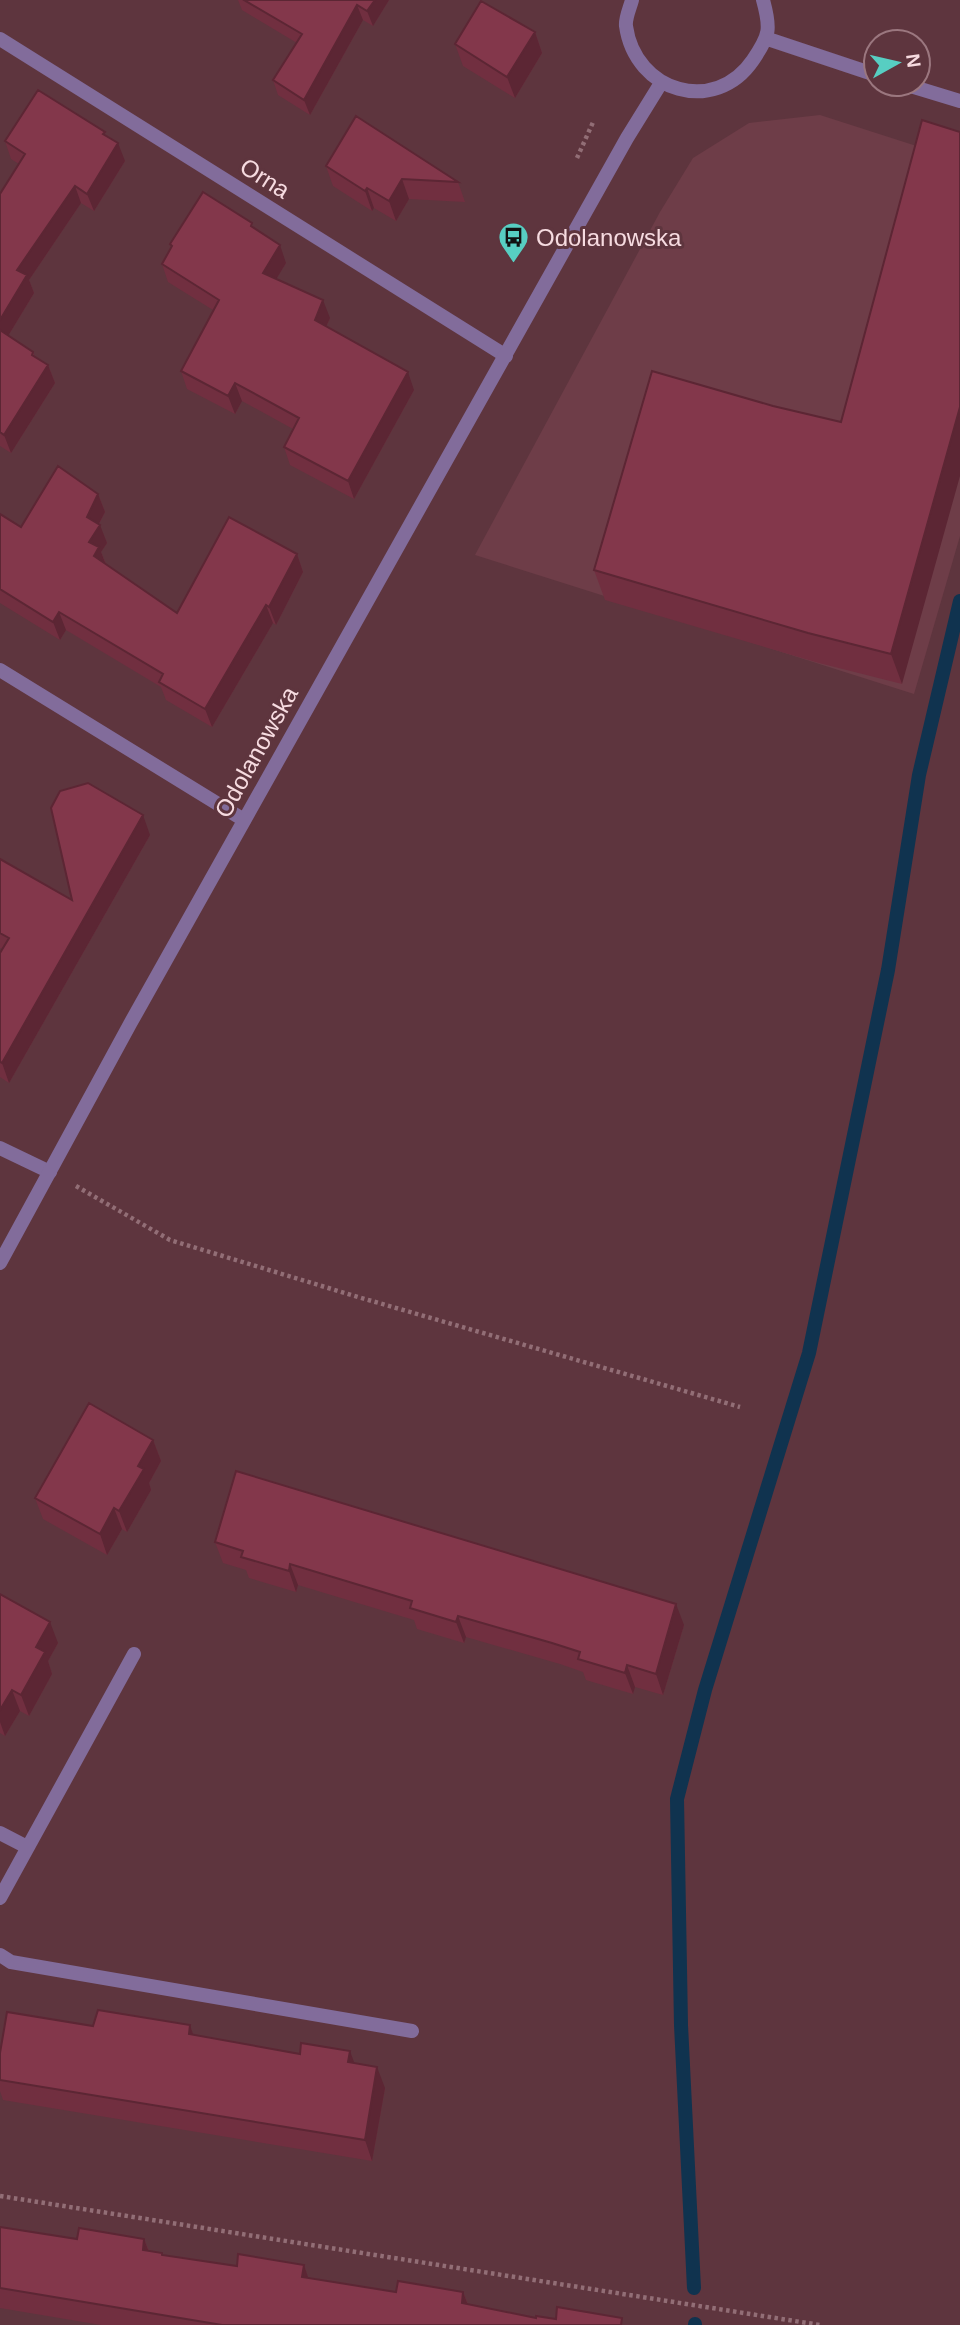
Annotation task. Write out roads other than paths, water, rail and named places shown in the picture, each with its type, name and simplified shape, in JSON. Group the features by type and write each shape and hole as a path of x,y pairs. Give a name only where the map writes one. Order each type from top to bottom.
{"street":[{"path":"632,0 625,24 635,57 661,83 687,91 718,89 744,74 768,39 768,17 763,0"},
{"name":"Orna","path":"0,39 506,356"},
{"path":"768,39 862,70"},
{"name":"Odolanowska","path":"0,1263 244,820 627,138 661,83"},
{"path":"932,93 960,102"},
{"path":"0,670 244,820"},
{"path":"0,1148 50,1172"},
{"path":"0,1898 134,1654"},
{"path":"0,1833 27,1847"},
{"path":"0,1955 10,1962 412,2031"}],"waterway":[{"path":"694,2288 681,2025 677,1799 705,1690 809,1353 888,970 919,775 960,601"}],"place":[{"name":"Odolanowska","path":"513,264"}]}
